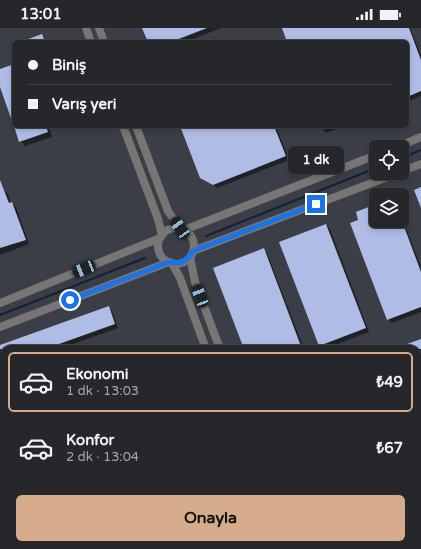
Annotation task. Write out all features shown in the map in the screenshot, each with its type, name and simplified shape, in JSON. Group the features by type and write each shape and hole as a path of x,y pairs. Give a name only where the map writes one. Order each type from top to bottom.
{"street":[{"path":"86,28 90,40"},
{"path":"99,28 103,40"},
{"path":"124,128 158,219 161,236 158,250 161,255 170,262 180,278 205,345"},
{"path":"137,128 168,211 192,239 195,282 219,345"},
{"path":"409,142 421,137"},
{"path":"0,303 161,236 168,230 182,229 369,158"},
{"path":"409,168 421,164"},
{"path":"0,328 170,262 181,263 192,254 380,180"}],"shaded area":[{"path":"0,28 421,28 421,345 0,345"}],"building":[{"path":"142,28 207,28 176,40 147,40"},
{"path":"282,28 409,28 421,60 421,91 409,96 409,40 286,40"},
{"path":"42,34 44,40 26,40"},
{"path":"12,65 12,121 0,87 0,69"},
{"path":"15,128 47,128 48,132 19,142"},
{"path":"181,128 275,128 286,156 213,185 200,178"},
{"path":"0,180 9,203 12,202 26,240 0,248"},
{"path":"421,187 421,208 414,190"},
{"path":"369,207 369,228 405,228 421,272 421,307 387,320 350,223 358,220 356,212"},
{"path":"326,224 366,328 319,345 279,242"},
{"path":"264,248 300,345 242,345 213,268"},
{"path":"109,306 115,324 56,345 0,345"},
{"path":"421,339 421,345 404,345"}],"waterway":[{"path":"409,155 421,150"},
{"path":"206,236 369,171"},
{"path":"0,315 145,258"}],"route":[{"path":"70,300 169,262 175,264 181,263 186,261 193,251 316,204"}]}
